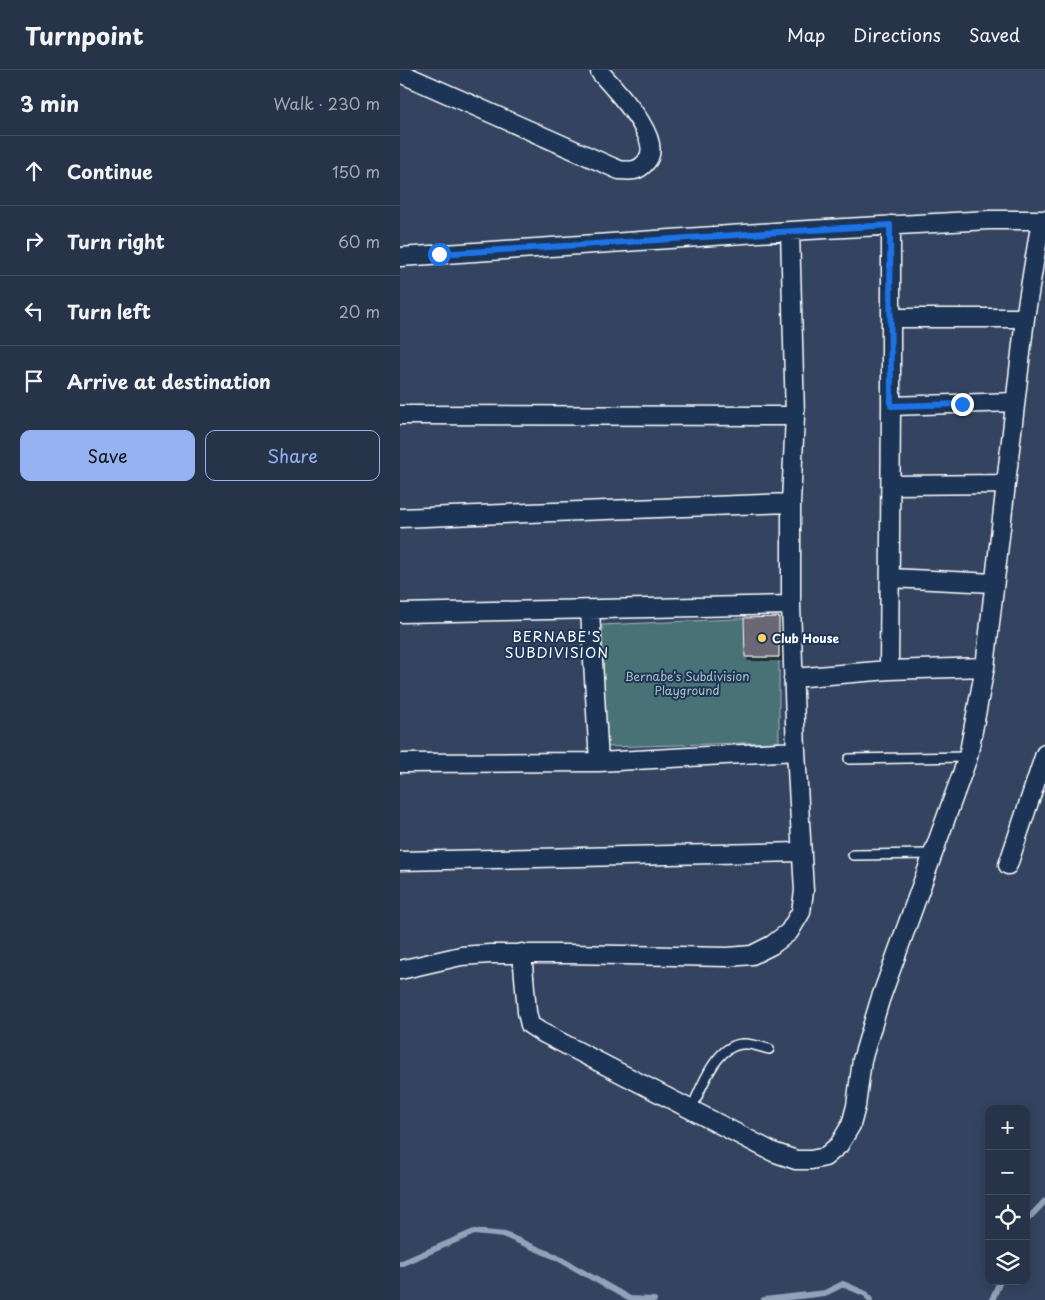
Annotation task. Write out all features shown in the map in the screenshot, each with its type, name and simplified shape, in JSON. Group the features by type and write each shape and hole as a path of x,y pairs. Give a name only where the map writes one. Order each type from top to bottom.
{"street":[{"path":"400,73 619,170 633,171 642,168 649,160 651,149 648,136 633,111 597,71"},
{"path":"400,257 890,225 989,220 1043,220 1025,318 986,667 968,757 880,1000 862,1060 854,1116 839,1145 825,1157 811,1160 796,1160 773,1152 530,1025 527,1012 522,953"},
{"path":"889,670 891,485 890,225"},
{"path":"400,970 461,956 522,953 719,957 752,955 772,946 790,932 801,912 804,891 796,751 791,606 791,503 795,416 790,231"},
{"path":"891,318 1025,318"},
{"path":"891,406 1015,402"},
{"path":"400,415 795,416"},
{"path":"891,485 1006,484"},
{"path":"400,518 791,503"},
{"path":"890,578 994,583"},
{"path":"400,613 791,606"},
{"path":"590,611 599,762"},
{"path":"793,678 889,670 986,667"},
{"path":"400,763 599,762 796,751"},
{"path":"1008,865 1045,754"},
{"path":"400,861 802,852"}],"lane":[{"path":"849,759 968,757"},
{"path":"853,855 934,854"},
{"path":"691,1110 712,1066 728,1049 742,1044 769,1049"}],"green space":[{"name":"Bernabe's Subdivision Playground","path":"779,617 779,742 606,747 602,625"}],"building":[{"name":"Club House","path":"779,617 779,657 745,657 744,618"}],"waterway":[{"path":"1030,1217 1045,1201"},
{"path":"400,1264 474,1232 505,1235 556,1257 630,1299 654,1300"},
{"path":"764,1300 825,1293 843,1284 866,1294 870,1300"},
{"path":"992,1300 998,1285"}],"place":[{"name":"Club House","path":"762,638"}],"district":[{"name":"BERNABE'S SUBDIVISION","path":"557,644"}],"route":[{"path":"439,254 890,225 891,406 962,404"}]}
